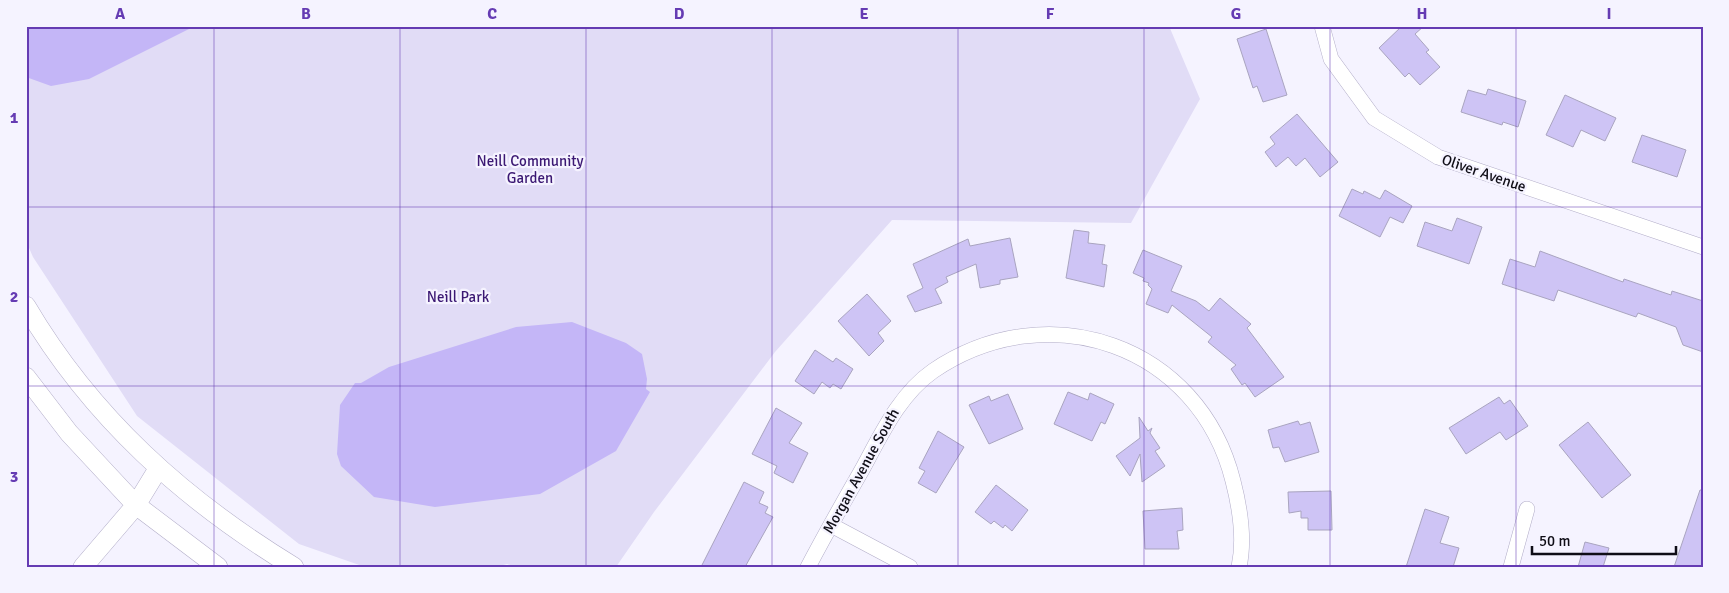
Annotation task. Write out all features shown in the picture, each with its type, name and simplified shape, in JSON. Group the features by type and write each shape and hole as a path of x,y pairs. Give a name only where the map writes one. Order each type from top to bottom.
{"street":[{"name":"Oliver Avenue","path":"1322,26 1331,59 1374,118 1438,157 1703,247"},
{"path":"26,306 43,335 98,407 158,469 247,538 294,567"},
{"name":"Morgan Avenue South","path":"808,567 899,404 932,372 974,349 1025,335 1078,335 1126,350 1172,378 1203,412 1227,457 1240,508 1239,567"},
{"path":"26,377 69,433 136,505 218,567"},
{"path":"83,567 136,505 158,469"},
{"path":"1511,567 1527,510"},
{"path":"831,525 910,567"}],"green space":[{"name":"Neill Park","path":"26,26 1169,26 1200,99 1131,223 892,220 775,352 654,512 616,567 517,567 507,564 496,567 365,567 299,544 137,416 33,257 26,241"}],"shaded area":[{"path":"26,26 195,26 89,79 51,86 26,77"},
{"path":"572,322 626,343 642,354 647,379 646,389 650,392 616,451 540,494 435,507 374,497 341,466 337,454 340,405 355,383 361,383 389,367 516,327"}],"building":[{"path":"1402,26 1424,26 1415,34 1429,50 1426,52 1440,67 1420,85 1409,73 1405,77 1379,48"},
{"path":"1266,29 1287,95 1263,102 1257,86 1253,88 1237,39"},
{"path":"1488,89 1526,101 1518,127 1503,122 1502,125 1461,112 1468,90 1486,95"},
{"path":"1565,95 1616,118 1605,141 1581,130 1573,147 1546,135"},
{"path":"1297,114 1338,162 1320,177 1305,158 1296,166 1288,157 1276,167 1265,152 1275,144 1270,137"},
{"path":"1642,135 1686,150 1677,177 1632,162"},
{"path":"1352,189 1363,194 1364,191 1380,199 1385,190 1412,206 1403,223 1390,217 1380,237 1339,216"},
{"path":"1457,218 1482,227 1469,264 1417,246 1425,222 1452,231"},
{"path":"1074,230 1089,232 1088,243 1105,245 1102,264 1107,265 1104,287 1066,278"},
{"path":"1010,238 1018,277 1000,280 1000,284 980,288 976,264 946,277 948,282 935,289 942,303 915,312 907,296 923,288 913,264 968,239 970,246"},
{"path":"1143,250 1182,266 1171,291 1196,301 1209,311 1220,298 1251,324 1247,328 1284,377 1255,397 1245,383 1242,385 1231,369 1236,365 1208,342 1212,337 1172,305 1168,313 1146,304 1152,289 1148,285 1149,283 1143,281 1144,278 1133,273"},
{"path":"1540,251 1623,282 1624,279 1671,295 1672,291 1703,301 1703,352 1683,345 1676,327 1638,313 1636,317 1558,290 1554,301 1502,284 1510,259 1535,267"},
{"path":"867,294 891,321 878,333 884,341 869,356 838,321"},
{"path":"815,350 833,362 836,358 853,369 841,389 833,384 830,388 822,382 814,394 795,381"},
{"path":"1068,392 1088,400 1090,393 1114,404 1105,424 1101,422 1092,441 1054,424"},
{"path":"1008,394 1023,429 989,444 969,405 989,396 991,401"},
{"path":"1499,397 1504,404 1510,400 1528,426 1506,440 1500,432 1466,454 1449,428"},
{"path":"776,408 802,423 789,443 808,453 793,483 774,473 777,466 752,454"},
{"path":"1139,417 1148,431 1152,428 1150,433 1160,448 1155,451 1165,466 1142,482 1140,454 1130,476 1116,456 1140,438"},
{"path":"1298,421 1300,425 1310,422 1319,452 1285,462 1279,447 1273,448 1268,430"},
{"path":"1588,422 1631,475 1602,498 1559,445"},
{"path":"938,431 964,447 936,493 918,483 925,471 919,468"},
{"path":"744,482 764,492 759,503 768,507 765,513 773,517 745,567 701,567"},
{"path":"996,485 1028,510 1012,531 1005,525 1003,528 994,521 991,524 975,512"},
{"path":"1700,490 1703,490 1703,567 1674,567"},
{"path":"1331,491 1332,530 1308,530 1308,518 1301,518 1301,511 1289,513 1288,492"},
{"path":"1182,508 1183,530 1177,531 1179,549 1145,549 1143,511"},
{"path":"1425,509 1449,517 1440,543 1459,548 1453,567 1406,567"},
{"path":"1585,542 1609,548 1603,567 1578,567"}],"park label":[{"name":"Neill Community Garden","path":"530,170"}]}
